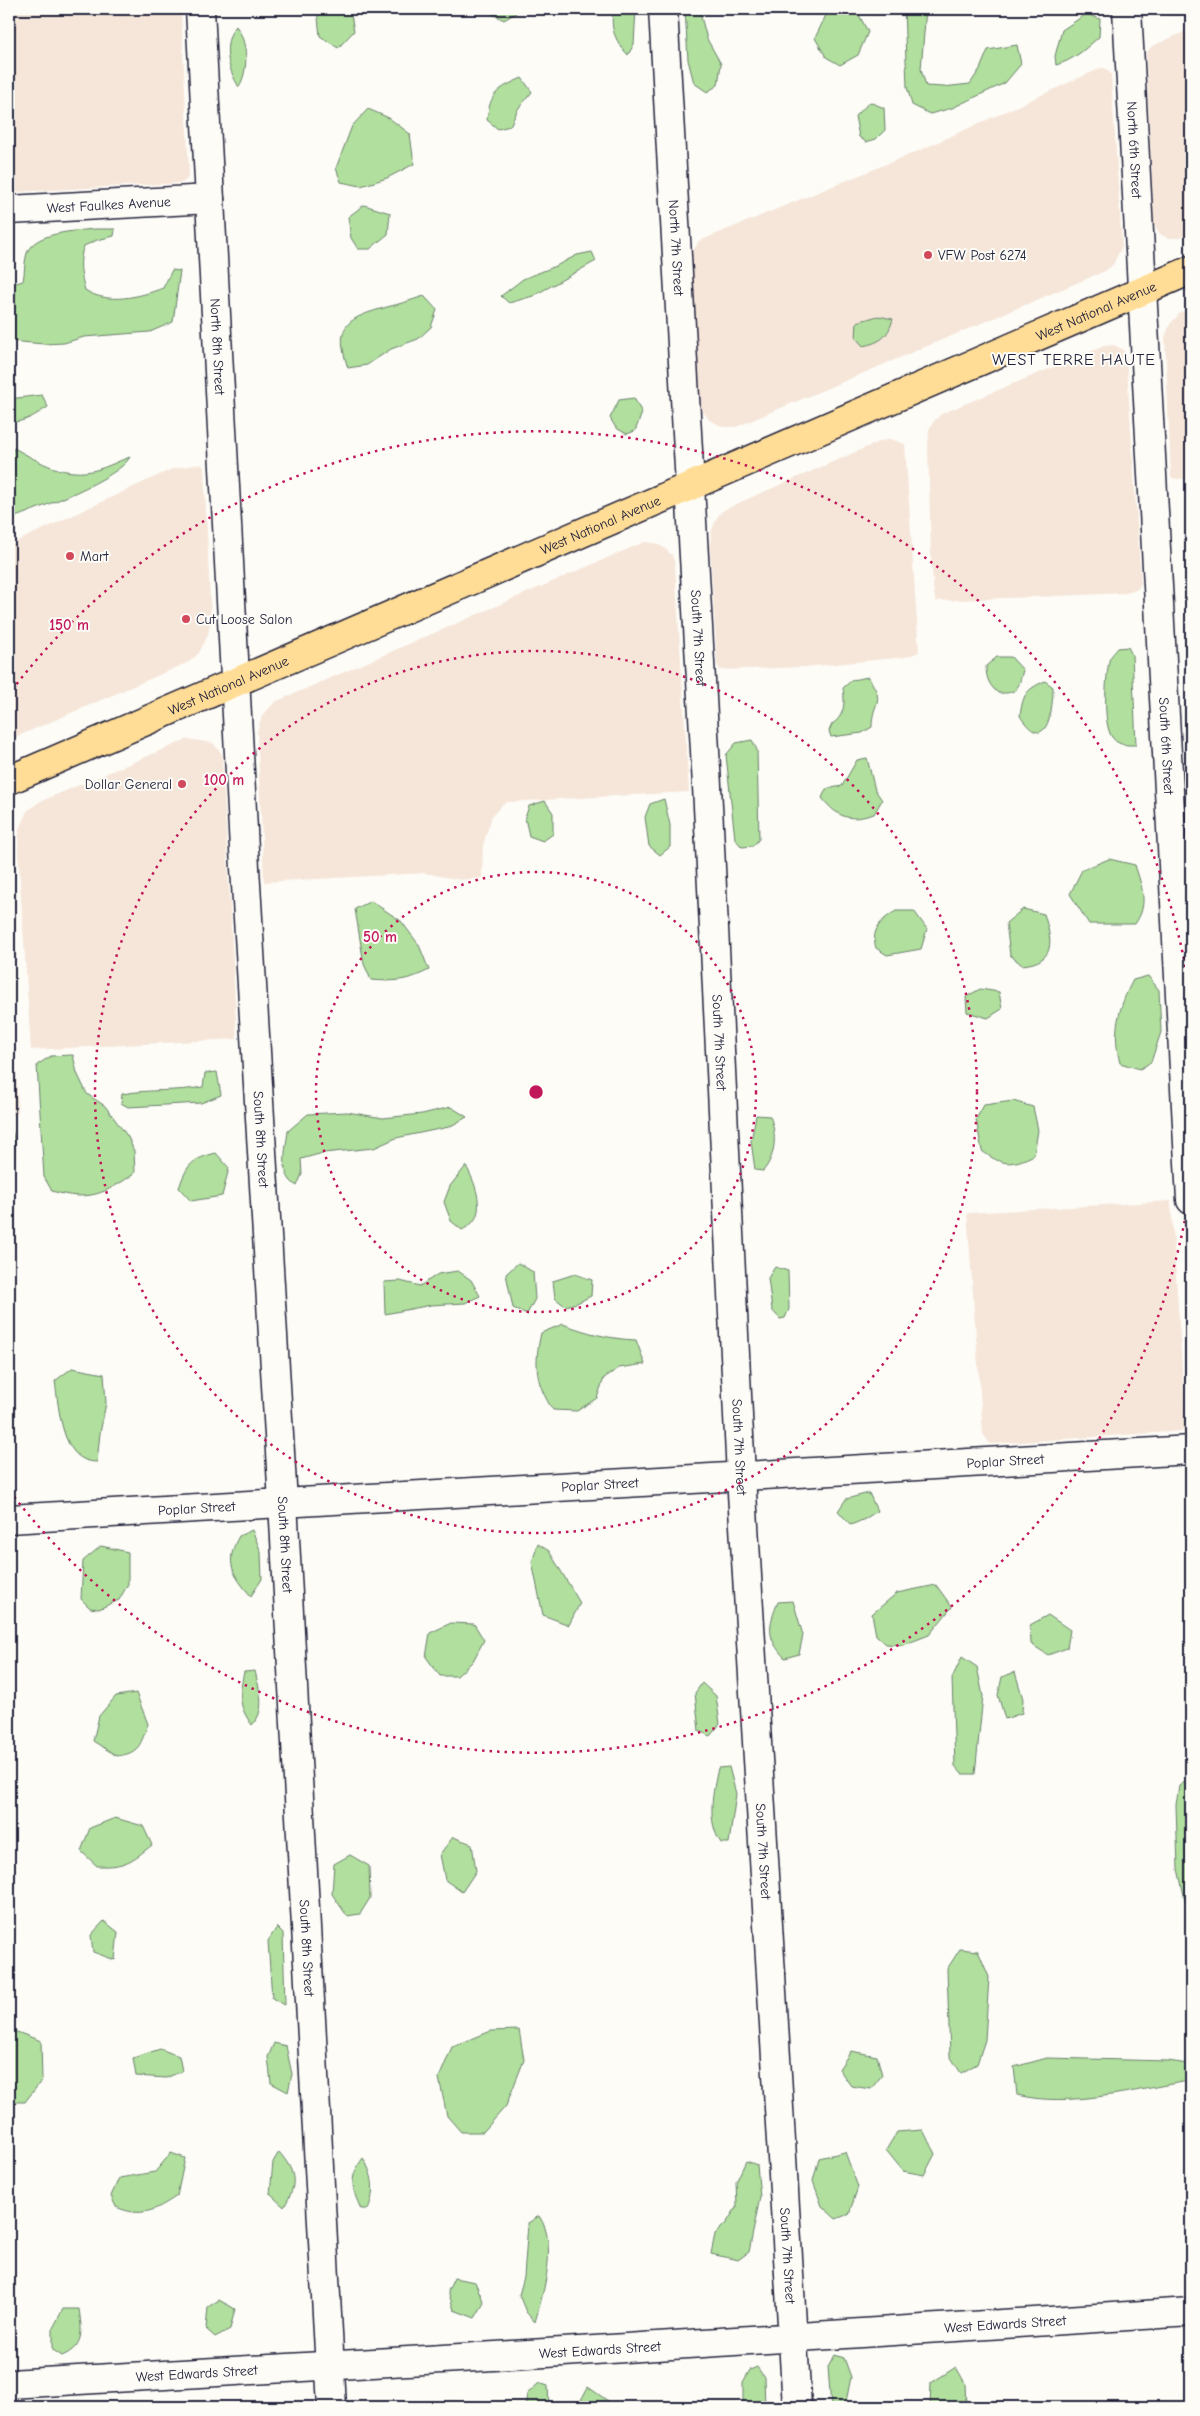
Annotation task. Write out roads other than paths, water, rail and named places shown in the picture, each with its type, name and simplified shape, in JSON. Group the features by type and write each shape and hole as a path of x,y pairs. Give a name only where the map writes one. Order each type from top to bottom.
{"main road":[{"name":"West National Avenue","path":"9,780 1191,270"}],"street":[{"name":"North 8th Street","path":"200,9 236,682"},
{"name":"North 7th Street","path":"663,9 689,487"},
{"name":"North 6th Street","path":"1128,9 1142,291"},
{"name":"West Faulkes Avenue","path":"9,210 210,199"},
{"name":"South 6th Street","path":"1142,291 1191,1200"},
{"name":"South 7th Street","path":"689,487 707,786 741,1476 797,2407"},
{"name":"South 8th Street","path":"236,682 332,2407"},
{"name":"Poplar Street","path":"9,1519 1191,1450"},
{"name":"West Edwards Street","path":"9,2384 330,2366 1191,2312"}],"place":[{"name":"VFW Post 6274","path":"928,255"},
{"name":"Mart","path":"70,556"},
{"name":"Cut Loose Salon","path":"186,619"},
{"name":"Dollar General","path":"182,784"}],"district":[{"name":"WEST TERRE HAUTE","path":"1074,360"}]}
